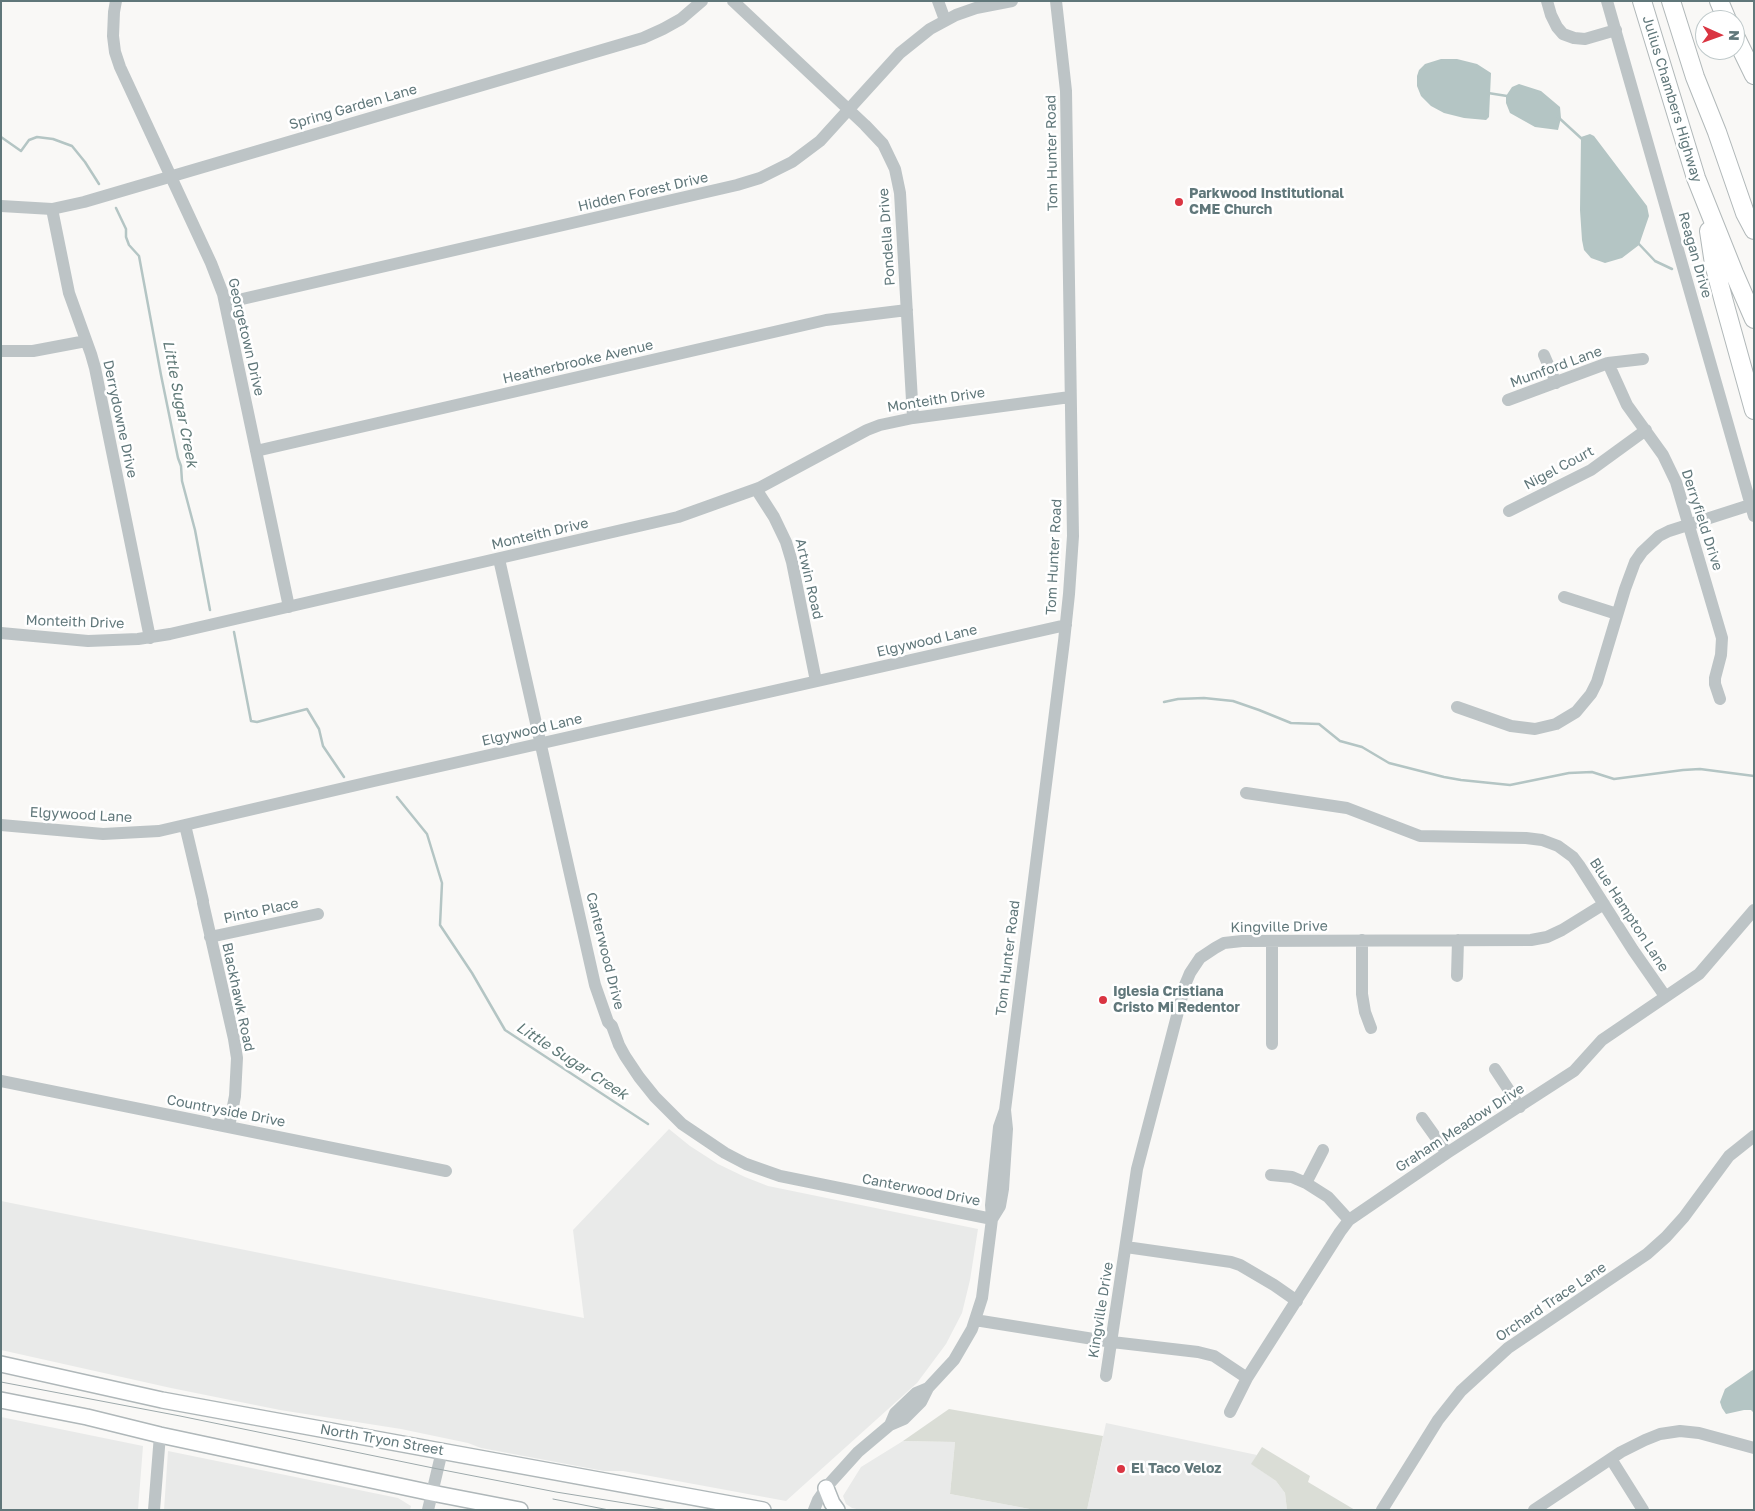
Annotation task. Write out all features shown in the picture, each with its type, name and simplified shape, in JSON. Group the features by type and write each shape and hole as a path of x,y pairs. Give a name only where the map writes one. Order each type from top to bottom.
{"highway":[{"name":"Julius Chambers Highway","path":"1642,1 1703,196"},
{"path":"1671,1 1695,77 1717,132 1745,213 1754,230"},
{"path":"1745,57 1754,75"},
{"path":"1703,196 1754,319"},
{"path":"1703,196 1714,264 1754,410"}],"main road":[{"name":"North Tryon Street","path":"1,1364 162,1400 763,1510"},
{"path":"1,1400 87,1416 160,1434 432,1493 520,1510"},
{"path":"826,1488 836,1510"}],"street":[{"name":"Georgetown Drive","path":"116,1 112,28 115,52 120,67 211,263 225,303 289,607"},
{"name":"Spring Garden Lane","path":"1,206 52,209 84,202 644,38 681,19 702,1"},
{"name":"Pondella Drive","path":"733,1 849,109 883,144 895,169 900,193 913,418"},
{"path":"938,1 945,20"},
{"name":"Hidden Forest Drive","path":"225,303 738,185 771,173 802,155 820,141 912,42 945,20 976,8 1012,1"},
{"name":"Tom Hunter Road","path":"814,1510 826,1488 858,1452 890,1425 896,1413 916,1393 928,1388 954,1360 972,1329 982,1298 992,1220 990,1205 999,1127 1005,1110 1066,625 1073,536 1066,91 1056,1"},
{"path":"1547,1 1551,15 1563,34 1585,39 1616,30"},
{"name":"Reagan Drive","path":"1607,1 1752,511"},
{"name":"Derrydowne Drive","path":"52,209 69,293 95,368 150,638"},
{"name":"Heatherbrooke Avenue","path":"256,451 826,320 907,310"},
{"path":"1,351 33,351 86,341"},
{"path":"1544,355 1556,383"},
{"name":"Mumford Lane","path":"1508,400 1608,363 1643,359"},
{"name":"Derryfield Drive","path":"1608,363 1627,405 1646,430 1672,471 1692,532 1722,638 1721,655 1715,678 1720,699"},
{"name":"Monteith Drive","path":"1,633 88,641 150,638 672,519 756,489 880,424 1070,397"},
{"name":"Nigel Court","path":"1509,510 1591,470 1646,430"},
{"name":"Artwin Road","path":"756,489 774,517 786,542 792,562 816,681"},
{"path":"1457,708 1511,726 1523,728 1545,727 1566,719 1576,712 1597,682 1617,614 1632,571 1642,552 1659,536 1688,524 1752,511"},
{"name":"Canterwood Drive","path":"498,559 599,998 622,1050 639,1077 655,1097 678,1120 698,1135 725,1153 764,1170 789,1178 992,1220"},
{"path":"1564,597 1617,614"},
{"name":"Elgywood Lane","path":"1,825 103,834 145,833 1066,625"},
{"name":"Blue Hampton Lane","path":"1246,793 1347,808 1420,836 1526,838 1542,840 1558,846 1573,857 1665,996"},
{"name":"Blackhawk Road","path":"185,825 234,1039 236,1058 235,1096 229,1127"},
{"name":"Kingville Drive","path":"1106,1376 1137,1169 1184,985 1200,958 1224,943 1242,941 1531,940 1547,937 1562,930 1604,904"},
{"name":"Graham Meadow Drive","path":"1230,1412 1247,1378 1349,1220 1447,1153 1574,1071 1602,1040 1690,981 1705,968 1754,910"},
{"name":"Pinto Place","path":"210,937 318,914"},
{"path":"1362,940 1362,994 1365,1012 1372,1028"},
{"path":"1457,976 1458,940"},
{"path":"1272,942 1272,1044"},
{"path":"1495,1069 1520,1106"},
{"name":"Countryside Drive","path":"1,1081 446,1171"},
{"path":"1422,1118 1447,1153"},
{"name":"Orchard Trace Lane","path":"1382,1510 1438,1420 1461,1391 1508,1348 1647,1254 1684,1217 1729,1156 1754,1136"},
{"path":"1306,1183 1323,1150"},
{"path":"1271,1175 1292,1177 1306,1183 1328,1197 1349,1220"},
{"path":"1126,1247 1231,1262 1240,1265 1297,1301"},
{"path":"975,1320 1112,1342 1206,1354 1222,1361 1247,1378"},
{"path":"1534,1510 1611,1459 1660,1434 1699,1433 1754,1448"},
{"path":"154,1510 160,1434"},
{"path":"428,1510 442,1451"},
{"path":"1611,1459 1643,1510"}],"shaded area":[{"path":"1441,59 1457,59 1477,64 1491,73 1489,117 1486,120 1464,118 1444,113 1431,106 1421,96 1417,86 1419,70 1425,64"},
{"path":"1519,84 1541,91 1560,107 1561,118 1558,130 1535,127 1510,113 1506,103 1506,96 1512,87"},
{"path":"1590,134 1594,136 1647,206 1649,216 1639,245 1622,258 1605,263 1591,258 1584,250 1582,240 1580,210 1581,137"},
{"path":"669,1129 690,1146 718,1164 768,1186 978,1229 970,1280 962,1313 946,1344 917,1383 786,1501 623,1471 604,1471 481,1448 468,1443 401,1429 280,1410 1,1350 1,1201 584,1318 573,1230"},
{"path":"1754,1369 1754,1413 1751,1410 1744,1410 1726,1414 1720,1402 1725,1389"},
{"path":"949,1409 1103,1436 1087,1510 1035,1510 950,1494 955,1442 903,1441"},
{"path":"1,1417 143,1446 138,1510 1,1510"},
{"path":"1106,1423 1257,1455 1252,1464 1276,1481 1285,1493 1287,1510 1087,1510"},
{"path":"903,1441 955,1442 950,1494 1035,1510 861,1510 846,1504 843,1496 861,1467"},
{"path":"1262,1447 1310,1476 1308,1482 1355,1510 1287,1510 1285,1493 1276,1481 1251,1464"},
{"path":"168,1451 398,1498 411,1506 410,1510 164,1510"}],"waterway":[{"path":"1488,93 1507,96"},
{"path":"1558,117 1582,139"},
{"name":"Little Sugar Creek","path":"1,137 21,151 29,140 37,137 53,139 72,146 99,184"},
{"name":"Little Sugar Creek","path":"116,208 126,229 129,245 139,256 161,375 181,466 182,481 195,530 210,610"},
{"path":"1638,243 1655,261 1672,269"},
{"name":"Little Sugar Creek","path":"234,632 251,721 257,722 307,709 319,729 323,746 344,777"},
{"path":"1164,702 1178,699 1204,698 1233,701 1291,723 1319,724 1340,741 1362,747 1389,763 1461,780 1510,785 1569,773 1592,772 1614,779 1700,769 1754,776"},
{"name":"Little Sugar Creek","path":"397,797 427,834 442,883 440,925 472,973 505,1030 648,1124"}],"tram line":[{"path":"1,1382 556,1492 668,1510"},
{"path":"553,1499 609,1510"}],"place":[{"name":"Parkwood Institutional CME Church","path":"1179,202"},
{"name":"Iglesia Cristiana Cristo Mi Redentor","path":"1103,1000"},
{"name":"El Taco Veloz","path":"1121,1469"}]}
